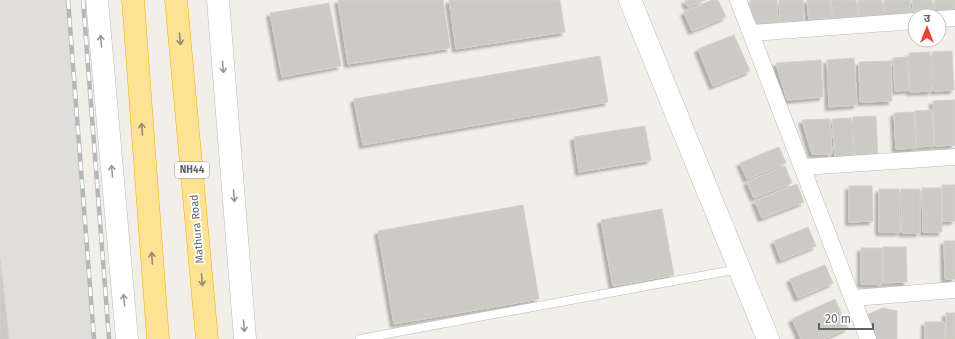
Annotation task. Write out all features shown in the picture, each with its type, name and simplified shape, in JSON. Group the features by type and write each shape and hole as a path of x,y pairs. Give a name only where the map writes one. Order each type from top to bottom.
{"highway":[{"path":"133,0 158,339"},
{"name":"Mathura Road","path":"176,0 207,339"}],"main road":[{"path":"97,0 127,339"},
{"path":"218,0 245,339"},
{"path":"630,0 768,339"}],"street":[{"path":"738,0 868,339"},
{"path":"751,33 907,22"},
{"path":"803,167 955,156"},
{"path":"853,298 955,290"}],"lane":[{"path":"360,339 740,268"}],"shaded area":[{"path":"0,0 68,0 95,339 0,339"}],"building":[{"path":"338,0 443,0 450,48 348,64"},
{"path":"449,0 560,0 565,32 456,49"},
{"path":"685,0 705,0 688,7"},
{"path":"712,0 718,0 726,17 692,31 684,12"},
{"path":"750,0 777,0 778,27 751,28"},
{"path":"779,0 803,0 804,24 780,25"},
{"path":"807,0 830,0 832,20 809,22"},
{"path":"831,0 856,0 858,19 834,22"},
{"path":"858,0 882,0 884,19 860,21"},
{"path":"884,0 910,0 910,8 907,8 907,16 886,19"},
{"path":"912,0 932,0 933,8 913,8"},
{"path":"934,0 955,0 955,12 947,13 947,8 935,8"},
{"path":"329,3 341,66 282,77 270,13"},
{"path":"734,35 750,71 713,86 698,49"},
{"path":"952,51 954,90 934,91 932,52"},
{"path":"930,52 932,91 910,92 909,53"},
{"path":"600,56 608,102 363,145 354,99"},
{"path":"907,57 909,90 895,91 893,58"},
{"path":"854,58 857,105 829,107 827,60"},
{"path":"821,60 823,97 787,100 776,63"},
{"path":"891,61 892,101 860,102 859,62"},
{"path":"955,100 955,145 935,146 933,101"},
{"path":"932,110 934,146 917,147 915,111"},
{"path":"914,112 916,148 896,149 894,113"},
{"path":"876,116 878,157 855,158 853,117"},
{"path":"851,118 853,157 835,158 832,119"},
{"path":"830,119 832,154 812,154 802,120"},
{"path":"645,126 651,160 579,172 574,137"},
{"path":"779,147 786,163 747,179 740,163"},
{"path":"785,166 792,183 754,198 747,182"},
{"path":"797,184 804,202 762,218 755,201"},
{"path":"942,185 955,185 955,221 943,221"},
{"path":"849,186 872,186 873,221 849,222"},
{"path":"922,188 941,188 942,232 923,232"},
{"path":"879,189 899,189 900,232 879,232"},
{"path":"901,189 920,189 920,233 902,233"},
{"path":"523,205 539,299 394,324 378,231"},
{"path":"662,209 674,275 613,286 601,220"},
{"path":"808,227 816,246 781,260 774,241"},
{"path":"944,241 955,241 955,279 945,279"},
{"path":"883,247 906,247 907,282 884,283"},
{"path":"861,248 882,248 882,284 861,284"},
{"path":"0,258 9,339 0,339"},
{"path":"825,265 833,283 798,298 790,279"},
{"path":"835,299 848,328 823,339 801,339 792,319"},
{"path":"883,308 897,311 897,339 877,339 866,315"},
{"path":"946,313 955,313 955,339 946,339"},
{"path":"925,322 945,322 945,339 925,339"}],"railway":[{"path":"68,0 94,339"},
{"path":"83,0 109,339"}]}
